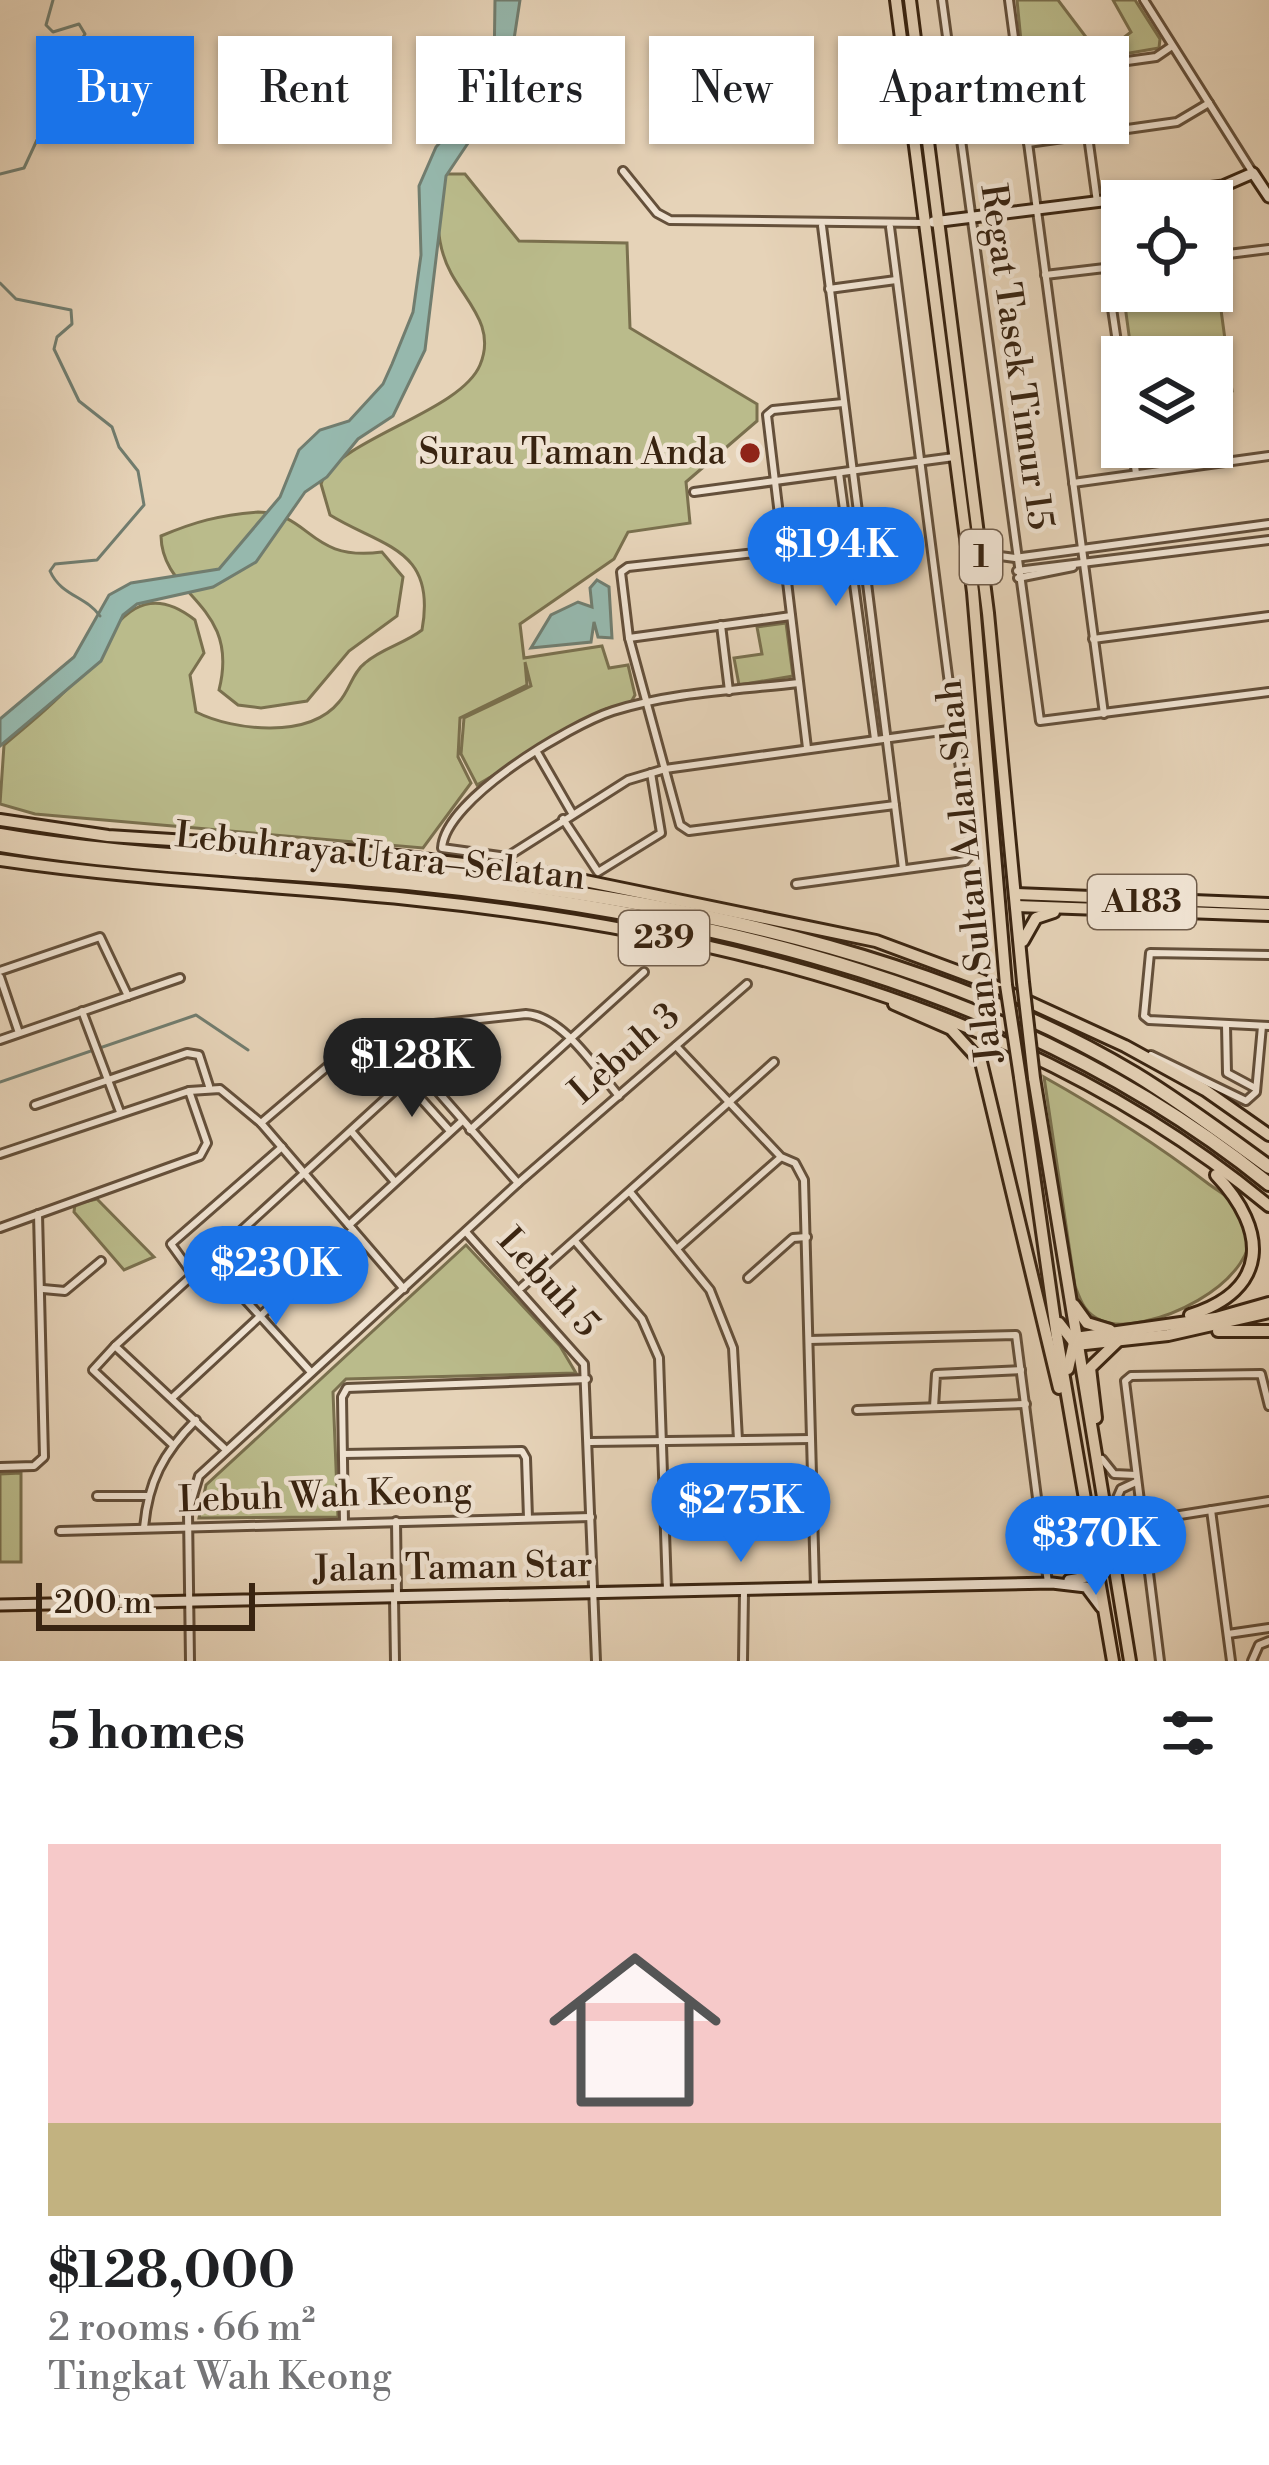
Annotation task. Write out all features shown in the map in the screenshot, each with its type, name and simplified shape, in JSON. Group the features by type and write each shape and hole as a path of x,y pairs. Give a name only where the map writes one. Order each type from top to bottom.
{"highway":[{"name":"Lebuhraya Utara–Selatan","path":"0,835 517,885 659,909 850,955 1047,1028 1135,1074 1269,1167"},
{"name":"Lebuhraya Utara–Selatan","path":"0,845 140,863 528,897 694,928 845,964 955,1003 1091,1064 1269,1184"}],"main road":[{"name":"Jalan Sultan Azlan Shah","path":"896,0 934,222 979,537 1022,963 1014,984"},
{"name":"Jalan Sultan Azlan Shah","path":"910,0 998,877 1055,1313 1114,1661"},
{"path":"0,820 108,836 438,859 770,915 923,956 1125,1046 1205,1090 1269,1135"},
{"path":"1008,833 1023,884 1049,897"},
{"name":"239","path":"0,860 559,918 753,957 855,985 993,1037 1141,1114 1269,1206"},
{"path":"998,877 1013,900 1005,914 1014,984"},
{"name":"A183","path":"1013,900 1269,904"},
{"name":"A183","path":"1013,900 1146,912 1269,915"},
{"path":"1022,963 1024,934 1046,913 1146,912"},
{"path":"855,985 951,1029 981,1062 1039,1312 1075,1430"},
{"name":"Jalan Sultan Azlan Shah","path":"1027,1077 1130,1661"},
{"path":"1141,1114 1249,1202 1268,1241 1261,1271 1248,1288 1167,1330"},
{"path":"1066,1285 1087,1323 1122,1335"},
{"path":"1167,1330 1269,1303"},
{"path":"1074,1348 1122,1335 1269,1312"},
{"path":"1055,1313 1074,1348 1109,1629"},
{"path":"1167,1330 1269,1331"},
{"path":"1117,1588 1121,1571 1090,1368 1122,1335"}],"street":[{"name":"Regat Tasek Timur 15","path":"942,0 947,36"},
{"path":"1009,0 1014,36"},
{"path":"1144,0 1269,197"},
{"path":"1129,61 1156,57 1172,46"},
{"path":"1129,130 1177,122 1210,103"},
{"name":"Regat Tasek Timur 15","path":"961,144 1040,721 1104,714"},
{"path":"1028,144 1104,714 1269,692"},
{"path":"1089,144 1096,202"},
{"path":"623,172 657,213 670,220 890,227 1101,202"},
{"path":"1233,182 1253,173"},
{"path":"821,226 903,869"},
{"path":"796,884 965,861 970,854 924,461 890,227"},
{"path":"1233,253 1269,249"},
{"path":"1045,275 1101,269"},
{"path":"829,289 898,280"},
{"path":"807,748 769,412 844,403"},
{"path":"1073,483 1269,456"},
{"path":"694,492 954,457"},
{"path":"1135,468 1136,473"},
{"path":"839,472 874,739"},
{"path":"979,537 1000,556 1015,558 1269,524"},
{"path":"1018,575 1269,541"},
{"path":"783,550 622,569 629,638 680,825 689,832 895,805"},
{"path":"629,638 791,616"},
{"path":"1094,639 1269,616"},
{"path":"721,625 729,691"},
{"path":"799,683 646,703 607,713 479,789 443,838 446,851 510,856 573,813 665,769 956,729"},
{"path":"538,754 573,813"},
{"path":"563,819 598,872 661,833 651,773"},
{"path":"19,1033 0,974 100,937 128,996"},
{"path":"1125,1046 1170,1061 1238,1101 1252,1098 1266,1026 1145,1019 1150,953 1269,955"},
{"path":"470,1130 644,972"},
{"path":"0,1040 180,978"},
{"name":"Lebuh 3","path":"190,1661 189,1501 199,1476 224,1448 518,1184 747,984"},
{"path":"82,1011 119,1112"},
{"path":"261,1124 366,1033 526,1014 544,1018 569,1039 619,1096"},
{"path":"1226,1025 1227,1073 1257,1089"},
{"path":"383,1029 518,1184"},
{"path":"676,1046 781,1157 795,1163 804,1180 815,1586"},
{"path":"35,1105 194,1052 204,1063 209,1086"},
{"path":"521,1288 774,1062"},
{"path":"172,1444 93,1370 417,1070"},
{"path":"405,1081 450,1131"},
{"path":"0,1154 209,1086 229,1093 261,1124 404,1288"},
{"path":"0,1228 200,1156 206,1138 189,1091"},
{"path":"172,1398 462,1120"},
{"path":"351,1132 395,1182"},
{"path":"194,1276 171,1244 282,1147"},
{"path":"679,1247 781,1157"},
{"path":"630,1192 710,1290 733,1348 738,1440"},
{"path":"0,1467 39,1464 44,1451 38,1214"},
{"name":"Lebuh 5","path":"466,1232 577,1354 587,1379 596,1661"},
{"path":"748,1278 793,1238 807,1237"},
{"path":"575,1241 627,1299 659,1358 668,1590"},
{"path":"43,1289 65,1291 101,1261"},
{"path":"210,1262 310,1371"},
{"path":"809,1340 1016,1335 1050,1583"},
{"path":"115,1346 224,1448"},
{"path":"934,1407 936,1374 1022,1370"},
{"path":"1160,1661 1125,1383 1131,1376 1258,1374 1265,1379 1269,1406"},
{"path":"344,1522 342,1397 350,1386 587,1379"},
{"path":"857,1410 1026,1404"},
{"path":"144,1528 147,1496 172,1444 196,1420"},
{"path":"590,1442 811,1439"},
{"path":"344,1454 522,1451 528,1518"},
{"path":"1102,1459 1114,1474 1136,1479"},
{"path":"1110,1514 1118,1493 1136,1479"},
{"path":"97,1496 147,1496"},
{"path":"1141,1521 1269,1501"},
{"path":"1210,1510 1231,1661"},
{"path":"665,1516 813,1511"},
{"name":"Lebuh Wah Keong","path":"60,1531 591,1517"},
{"path":"395,1661 396,1521"},
{"name":"Jalan Taman Star","path":"0,1605 1050,1583 1087,1577 1095,1559"},
{"name":"Jalan Taman Star","path":"1050,1583 1091,1590 1109,1629"},
{"path":"743,1661 744,1588"},
{"path":"1228,1634 1269,1628"},
{"path":"1252,1661 1259,1645 1269,1641"}],"green space":[{"path":"1017,0 1058,0 1085,36 1020,36"},
{"path":"1113,0 1135,0 1160,39 1159,48 1129,53 1126,36 1131,32"},
{"path":"443,174 465,174 519,241 627,243 630,328 757,404 757,421 686,482 690,523 628,532 614,559 520,624 524,658 602,646 609,668 628,665 635,695 630,704 606,709 477,785 461,754 464,718 531,686 525,662 527,685 460,718 458,757 471,783 423,848 35,814 0,804 4,745 66,690 111,631 138,607 155,603 173,607 195,620 204,653 190,675 196,712 250,727 291,726 326,714 365,663 422,630 424,603 413,566 386,544 330,515 321,484 331,468 349,454 449,398 480,365 482,327 451,273 439,237"},
{"path":"1126,312 1221,312 1225,336 1129,336"},
{"path":"258,512 290,520 339,550 382,552 403,577 397,616 349,651 307,701 261,708 238,705 219,690 223,661 219,638 211,619 174,574 161,536 207,520"},
{"path":"786,623 793,676 739,685 734,658 762,654 757,627"},
{"path":"1044,1077 1147,1140 1249,1216 1250,1241 1240,1263 1222,1284 1171,1313 1145,1321 1102,1321 1088,1311 1075,1286"},
{"path":"97,1199 154,1257 124,1270 74,1212 75,1204"},
{"path":"466,1245 560,1346 576,1373 346,1379 333,1392 338,1517 199,1518 206,1485"},
{"path":"21,1473 21,1562 0,1562 0,1474"}],"water":[{"path":"495,0 520,0 514,36 494,36"},
{"path":"467,144 446,176 425,350 393,416 358,439 327,477 305,492 256,562 213,587 137,604 123,615 101,661 0,746 0,719 74,657 109,595 131,583 219,569 280,497 299,450 320,430 349,421 383,384 413,312 421,255 419,186 436,147"},
{"path":"597,580 609,587 612,638 598,637 594,622 591,642 531,648 551,615 578,602 592,607 590,588"}],"waterway":[{"path":"0,174 24,168 37,140 64,119 75,92 66,64 85,34 79,24 53,32 46,25 53,0"},
{"path":"0,283 16,299 71,310 72,324 57,337 54,349 79,401 112,427 119,447 138,471 144,505 97,560 55,564 50,571 60,586 100,616"},
{"path":"0,1082 196,1015 248,1050"}],"place":[{"name":"Surau Taman Anda","path":"750,453"}]}
